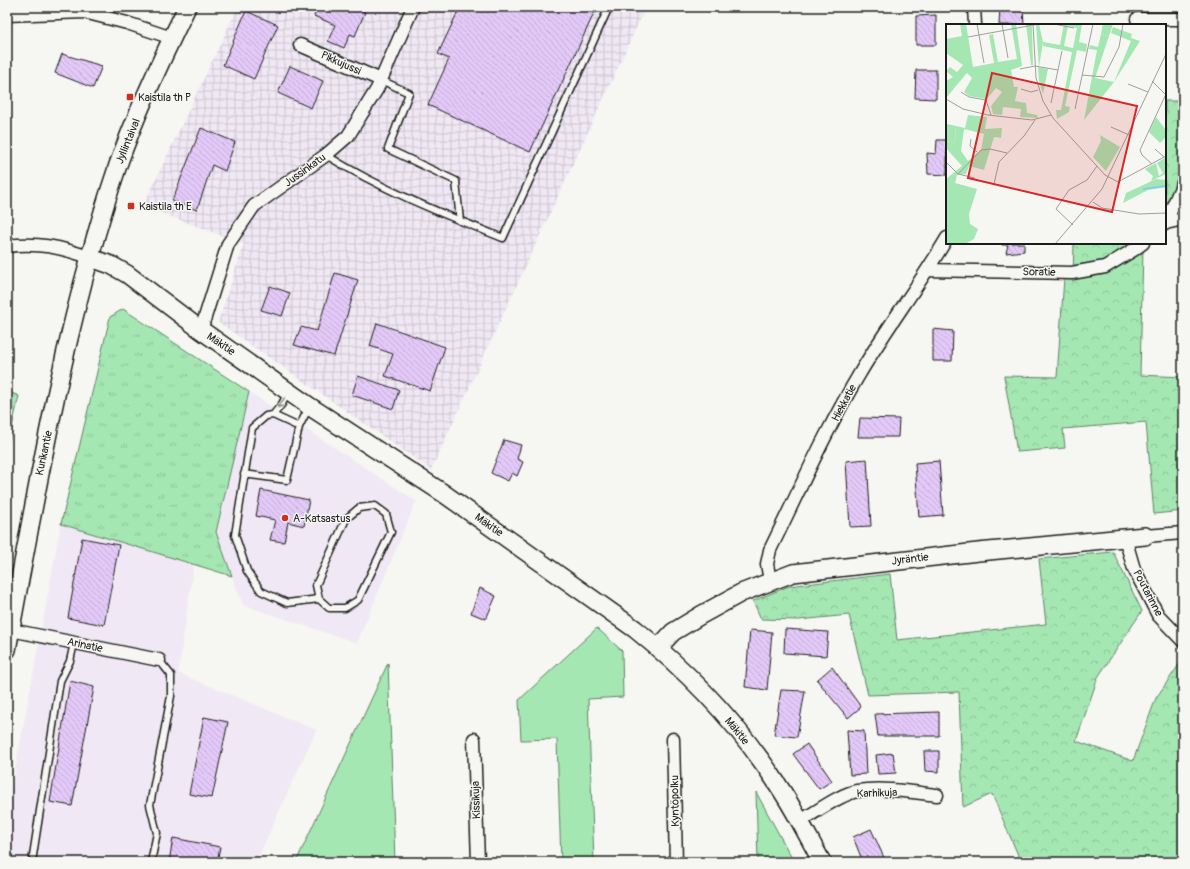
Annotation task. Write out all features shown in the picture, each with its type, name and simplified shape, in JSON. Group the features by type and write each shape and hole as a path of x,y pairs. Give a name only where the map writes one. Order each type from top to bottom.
{"street":[{"name":"Jyllintaival","path":"91,258 119,164 172,38 187,7"},
{"name":"Jussinkatu","path":"201,330 228,244 254,206 326,155 348,136 381,80 413,7"},
{"path":"974,7 975,24"},
{"path":"7,15 84,12 127,23 172,38"},
{"path":"1137,19 1183,19"},
{"name":"Pikkujussi","path":"300,45 381,80"},
{"path":"1166,222 1183,183"},
{"path":"1166,224 1183,218"},
{"name":"Hiekkatie","path":"770,581 767,564 770,550 827,435 860,373 928,270 946,240"},
{"path":"7,246 20,244 53,246 91,258"},
{"name":"Soratie","path":"928,270 1072,273 1105,267 1135,250 1142,244"},
{"name":"Mäkitie","path":"91,258 111,265 127,274 201,330 309,406 443,494 629,624 680,667 706,693 744,738 780,787 822,862"},
{"name":"Kurikantie","path":"7,650 36,490 57,391 91,258"},
{"name":"Jyräntie","path":"658,648 673,632 701,615 741,593 793,573 970,552 1183,533"},
{"name":"Poutarinne","path":"1125,538 1134,569 1158,615 1183,641"},
{"name":"Arinatie","path":"11,630 159,660"},
{"name":"Kissikuja","path":"474,739 478,862"},
{"name":"Kyntöpolku","path":"673,739 676,862"},
{"name":"Karhikuja","path":"800,821 829,804 856,791 894,791 937,795"}],"lane":[{"path":"326,155 351,170 425,207 503,238 609,7"},
{"path":"381,80 409,93 388,149 456,181 460,221"},
{"path":"273,415 282,404 288,391"},
{"path":"244,474 287,480 299,427 309,406"},
{"path":"299,427 273,415 266,416 252,428 236,535 248,571 261,591 287,603 319,599 329,608 345,608 358,600 391,532 386,514 375,506 359,508 346,519 316,584 319,599"},
{"path":"32,862 60,681 70,661 74,643"},
{"path":"152,862 157,833 150,805 171,696 172,675 159,660"}],"shaded area":[{"path":"238,7 646,7 431,470 218,322 244,244 143,206"},
{"path":"249,392 416,501 357,643 243,605 216,532"},
{"path":"61,524 194,563 178,673 316,730 256,862 7,862 7,815"}],"green space":[{"path":"1166,101 1183,101 1183,203 1179,213 1166,225"},
{"path":"1074,244 1147,244 1143,248 1140,375 1183,377 1183,511 1154,514 1146,422 1063,429 1065,448 1017,452 1004,376 1057,377 1064,278 1073,278"},
{"path":"123,309 249,392 216,532 232,576 61,524 110,317"},
{"path":"7,391 19,396 7,449"},
{"path":"1113,552 1142,611 1098,677 1076,741 1133,761 1156,698 1183,659 1183,862 1021,862 992,794 963,807 959,692 868,695 849,615 799,620 761,619 753,601 789,586 890,574 897,640 1046,624 1039,559"},
{"path":"597,628 622,651 623,697 588,699 594,862 561,862 557,739 521,740 519,700"},
{"path":"388,663 395,862 296,862"},
{"path":"756,792 794,862 758,862"}],"building":[{"path":"318,7 354,7 365,12 355,36 350,34 344,48 328,41 335,25 314,16"},
{"path":"460,7 585,7 595,11 530,152 428,105 449,59 438,54"},
{"path":"1000,7 1023,7 1024,24 999,24"},
{"path":"246,11 278,25 254,79 223,65"},
{"path":"936,15 936,45 916,45 916,16"},
{"path":"62,54 102,66 93,88 55,73"},
{"path":"290,66 323,81 311,108 278,93"},
{"path":"916,70 936,70 936,99 915,98"},
{"path":"201,128 235,142 225,171 212,165 197,210 172,201"},
{"path":"937,140 946,140 946,175 928,174 927,153 936,154"},
{"path":"1024,244 1024,251 1006,253 1008,245 1002,245"},
{"path":"335,273 358,280 334,356 294,345 301,327 317,331"},
{"path":"270,286 290,293 282,316 261,310"},
{"path":"377,323 445,347 430,391 385,376 393,354 370,346"},
{"path":"933,329 953,331 952,361 933,361"},
{"path":"358,376 399,390 393,409 352,395"},
{"path":"860,418 899,419 898,437 858,437"},
{"path":"504,440 521,445 517,459 523,462 517,476 512,473 508,481 491,473"},
{"path":"867,459 871,526 850,527 846,461"},
{"path":"939,461 943,515 919,517 915,463"},
{"name":"A-Katsastus","path":"261,490 309,500 304,526 288,522 284,542 270,540 275,520 256,516"},
{"path":"82,538 119,545 104,625 68,618"},
{"path":"480,588 496,596 486,619 471,613"},
{"path":"785,629 828,632 826,656 784,653"},
{"path":"750,630 772,632 767,690 745,687"},
{"path":"832,667 861,707 848,718 817,680"},
{"path":"70,681 94,687 72,806 50,802"},
{"path":"781,690 805,691 797,737 774,735"},
{"path":"939,712 939,736 878,736 875,714"},
{"path":"204,717 228,722 212,798 189,794"},
{"path":"847,730 864,731 866,774 850,775"},
{"path":"807,744 832,781 819,789 793,754"},
{"path":"924,751 939,751 939,772 925,771"},
{"path":"893,753 896,773 878,774 876,755"},
{"path":"871,829 886,862 863,862 853,837"},
{"path":"173,838 220,847 217,862 169,862"}],"place":[{"name":"Kaistila th P","path":"130,97"},
{"name":"Kaistila th E","path":"131,206"},
{"name":"A-Katsastus","path":"285,518"}]}
